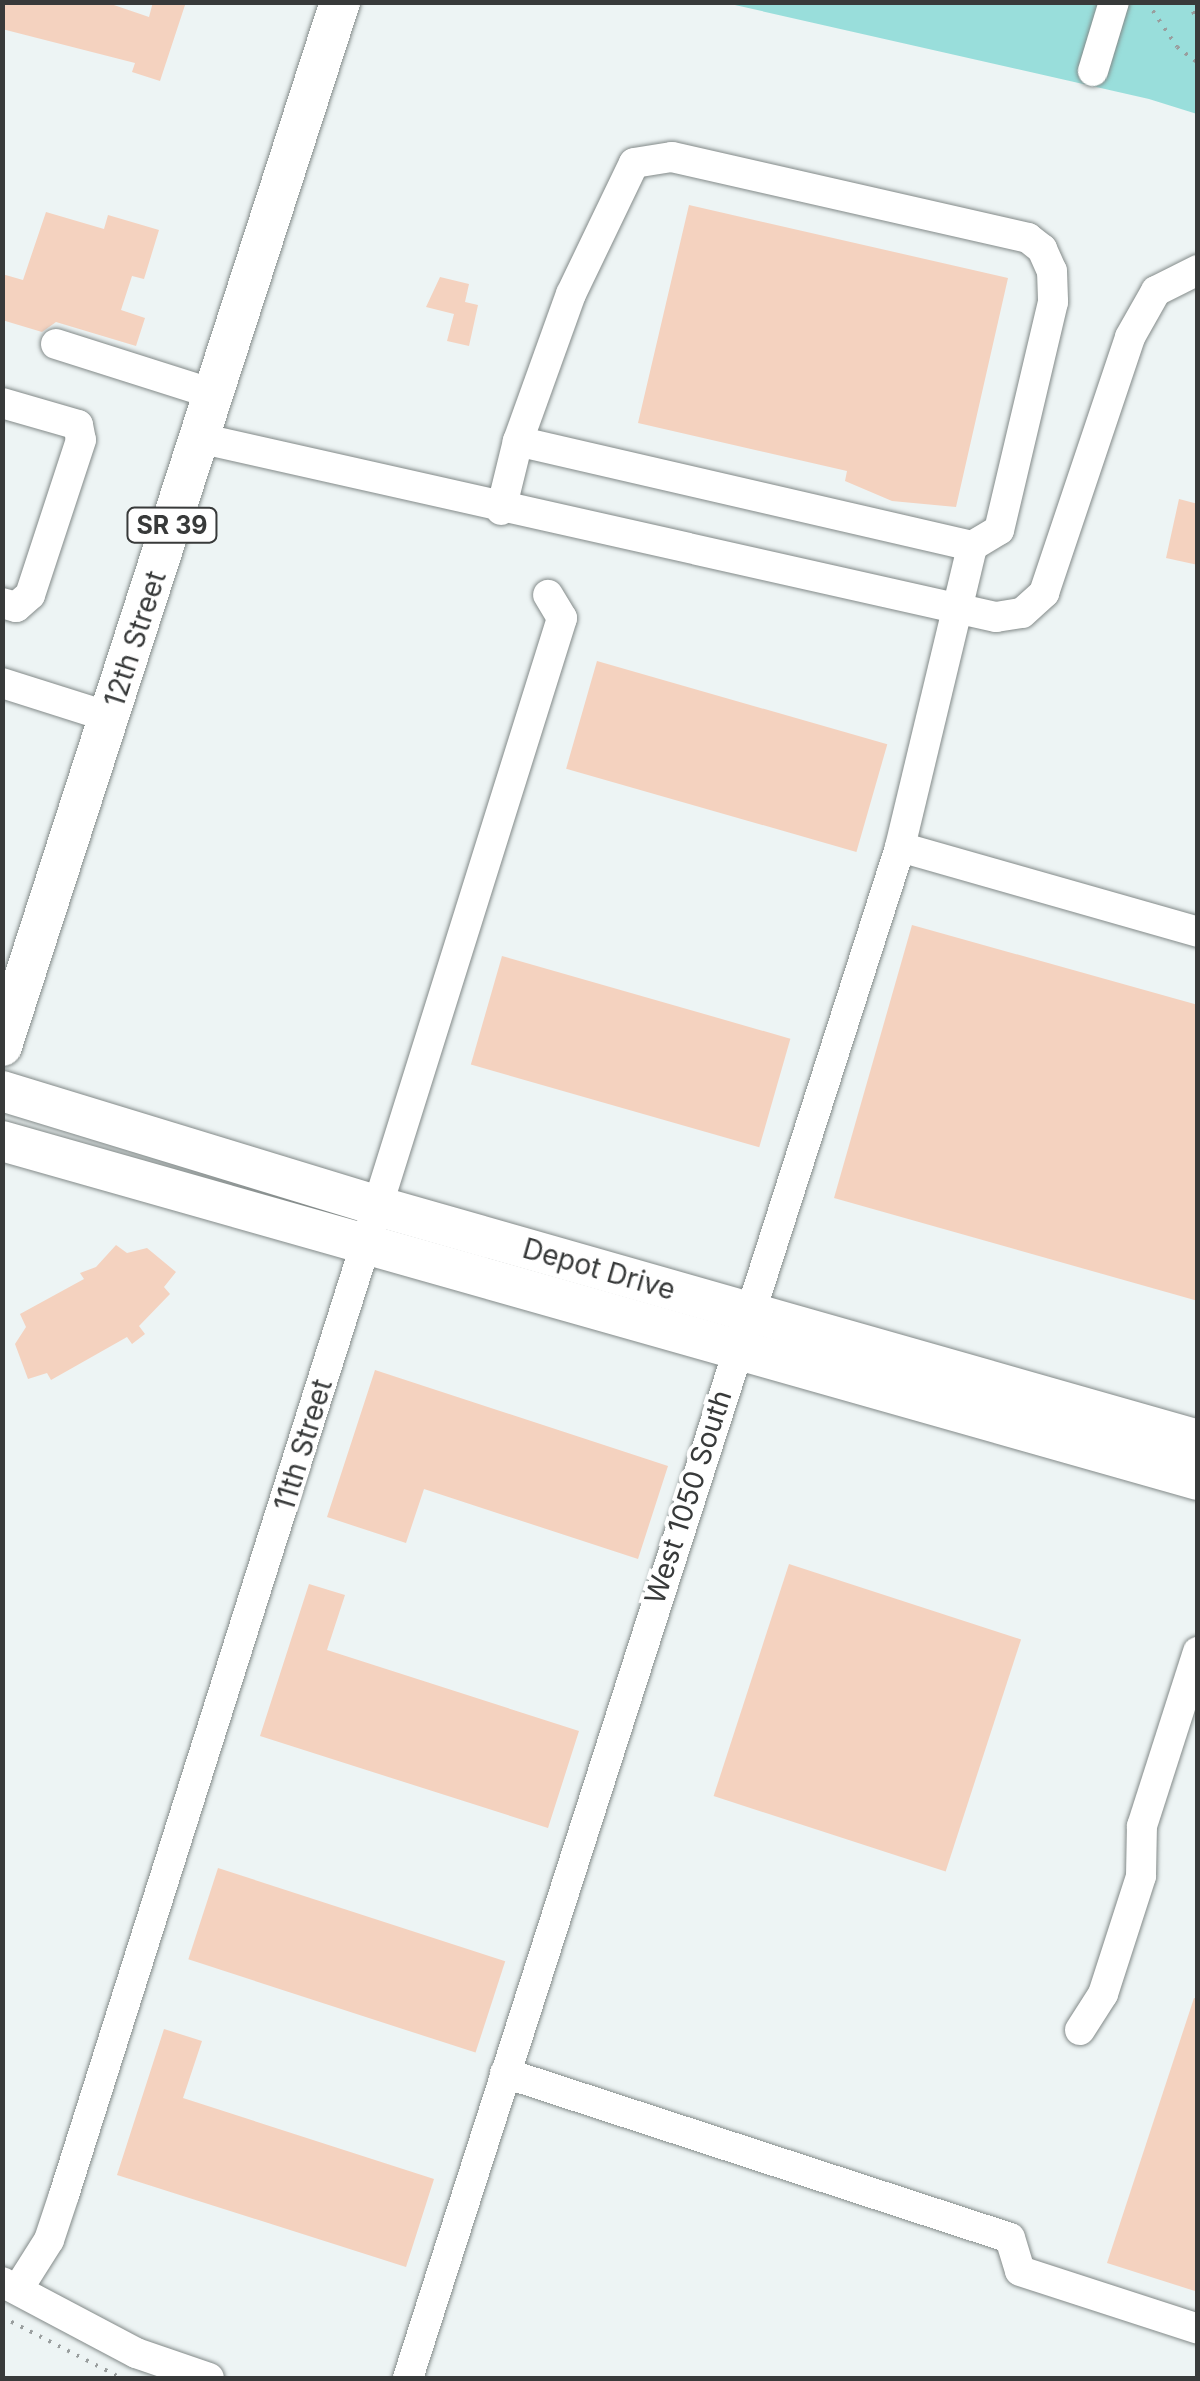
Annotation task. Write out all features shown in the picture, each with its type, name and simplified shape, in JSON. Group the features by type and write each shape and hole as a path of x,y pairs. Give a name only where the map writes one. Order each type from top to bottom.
{"main road":[{"name":"12th Street","path":"2,1046 340,2"},
{"name":"Depot Drive","path":"2,1091 377,1206 1198,1440"},
{"name":"Depot Drive","path":"2,1141 1198,1480"}],"street":[{"path":"1093,71 1114,2"},
{"path":"501,510 518,442 571,294 634,163 672,157 1028,238 1052,271 1053,302 999,530 972,546 518,442"},
{"path":"200,438 501,510 996,618 1022,613 1044,593 1130,337 1156,291 1198,270"},
{"path":"56,344 214,394"},
{"path":"2,402 78,424 81,440 30,595 16,607 2,604"},
{"name":"West 1050 South","path":"408,2378 747,1312 900,847 972,546"},
{"name":"11th Street","path":"10,2286 48,2240 64,2195 562,618 548,595"},
{"path":"2,683 109,717"},
{"path":"900,847 1198,932"},
{"path":"1080,2030 1103,1994 1141,1876 1142,1826 1198,1652"},
{"path":"504,2072 959,2219 1010,2238 1020,2272 1198,2329"},
{"path":"10,2286 136,2353 209,2378"}],"path":[{"path":"1147,2 1177,48 1198,63"},
{"path":"1189,2 1198,23"},
{"path":"2,2316 122,2378"}],"shaded area":[{"path":"726,3 1197,3 1197,114 1149,99"}],"building":[{"path":"2,2 105,2 149,17 153,2 186,2 160,81 132,72 135,63 2,29"},
{"path":"689,205 1008,278 956,507 892,501 845,481 847,471 638,423"},
{"path":"46,212 104,229 108,215 159,230 144,279 132,276 121,310 145,318 136,346 56,322 42,332 2,320 2,274 23,280"},
{"path":"440,277 469,284 465,302 478,305 469,346 447,341 454,314 426,307"},
{"path":"1179,499 1198,504 1198,565 1166,558"},
{"path":"597,661 887,744 856,852 566,769"},
{"path":"912,925 1198,1005 1198,1301 834,1198"},
{"path":"502,956 790,1039 759,1147 471,1065"},
{"path":"116,1245 127,1253 147,1248 176,1272 164,1287 170,1294 139,1326 145,1334 132,1344 127,1337 51,1380 47,1373 28,1379 15,1344 26,1327 20,1314 84,1279 80,1273 96,1267"},
{"path":"375,1370 668,1466 638,1559 424,1489 406,1543 327,1517"},
{"path":"789,1564 1021,1639 946,1871 714,1796"},
{"path":"309,1584 345,1595 327,1650 579,1731 548,1828 260,1736"},
{"path":"218,1868 505,1961 476,2053 188,1959"},
{"path":"1194,1998 1198,1999 1198,2292 1107,2263"},
{"path":"164,2029 202,2041 183,2098 434,2179 406,2267 117,2175"}]}
